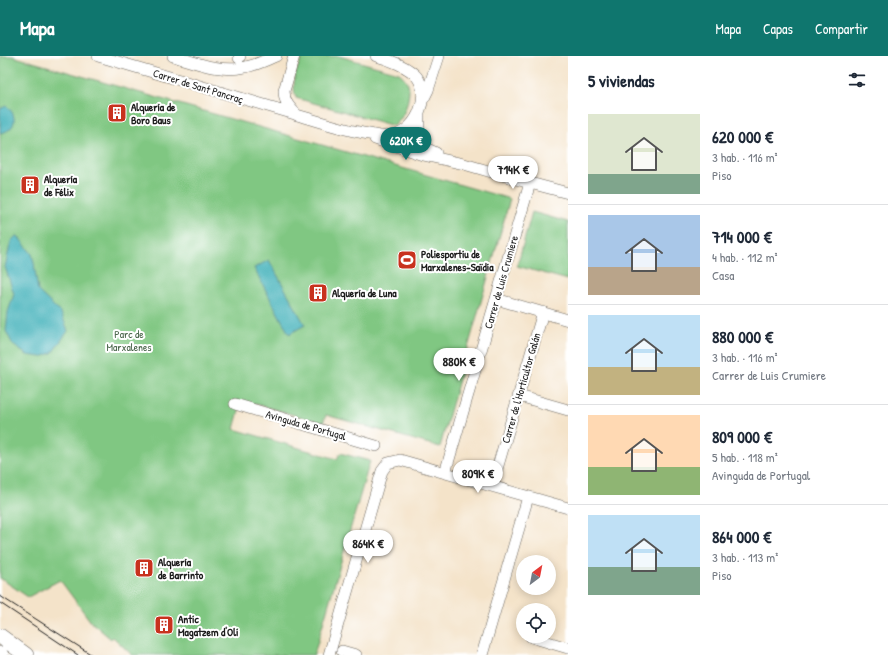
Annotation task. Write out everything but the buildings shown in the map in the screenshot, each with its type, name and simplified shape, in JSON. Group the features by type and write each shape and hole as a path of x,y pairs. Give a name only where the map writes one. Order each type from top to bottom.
{"street":[{"name":"Carrer de Sant Pancraç","path":"98,56 356,132"},
{"name":"Carrer de Sant Pancraç","path":"173,56 208,66 236,69 251,66 276,56"},
{"path":"294,56 284,91 284,97 286,103 297,115"},
{"path":"379,56 407,69 416,75 422,88 423,101"},
{"path":"356,132 379,136 390,136 400,134 408,128 419,112 439,56"},
{"path":"419,112 419,139 421,146 464,164"},
{"path":"356,132 423,155 464,164 568,193"},
{"name":"Carrer de Luis Crumiere","path":"445,473 530,183"},
{"path":"496,299 568,320"},
{"name":"Carrer de l'Horticultor Galán","path":"492,486 543,312"},
{"path":"518,396 568,410"},
{"name":"Avinguda de Portugal","path":"235,404 376,446"},
{"path":"329,655 382,471 388,463 400,460 568,508"},
{"path":"482,655 528,497"},
{"path":"0,636 26,655"},
{"path":"551,643 568,648"},
{"path":"342,651 356,655"}],"green space":[{"name":"Parc de Marxalenes","path":"0,56 12,56 510,199 440,447 326,415 323,423 248,402 240,407 234,429 337,459 340,453 370,461 314,655 132,655 113,637 111,639 91,622 60,580 28,597 0,578"},
{"path":"304,56 339,56 399,73 406,80 409,87 407,104 400,119 394,126 296,98 294,88 295,76"},
{"path":"532,212 568,222 568,280 517,266"}],"water":[{"path":"6,106 13,114 14,122 10,129 0,133 0,109"},
{"path":"17,235 32,254 38,291 61,313 68,331 52,353 41,357 27,355 13,345 6,331 8,312 14,294 5,267 11,241"},
{"path":"269,260 305,325 289,334 254,268"}],"tram line":[{"path":"0,596 92,655"},
{"path":"0,603 78,655"}],"place":[{"name":"Alquería de Boro Baus","path":"117,113"},
{"name":"Alquería de Félix","path":"30,185"},
{"name":"Poliesportiu de Marxalenes-Saïdia","path":"407,260"},
{"name":"Alquería de Luna","path":"318,293"},
{"name":"Alquería de Barrinto","path":"144,568"},
{"name":"Antic Magatzem d'Oli","path":"164,625"}]}
